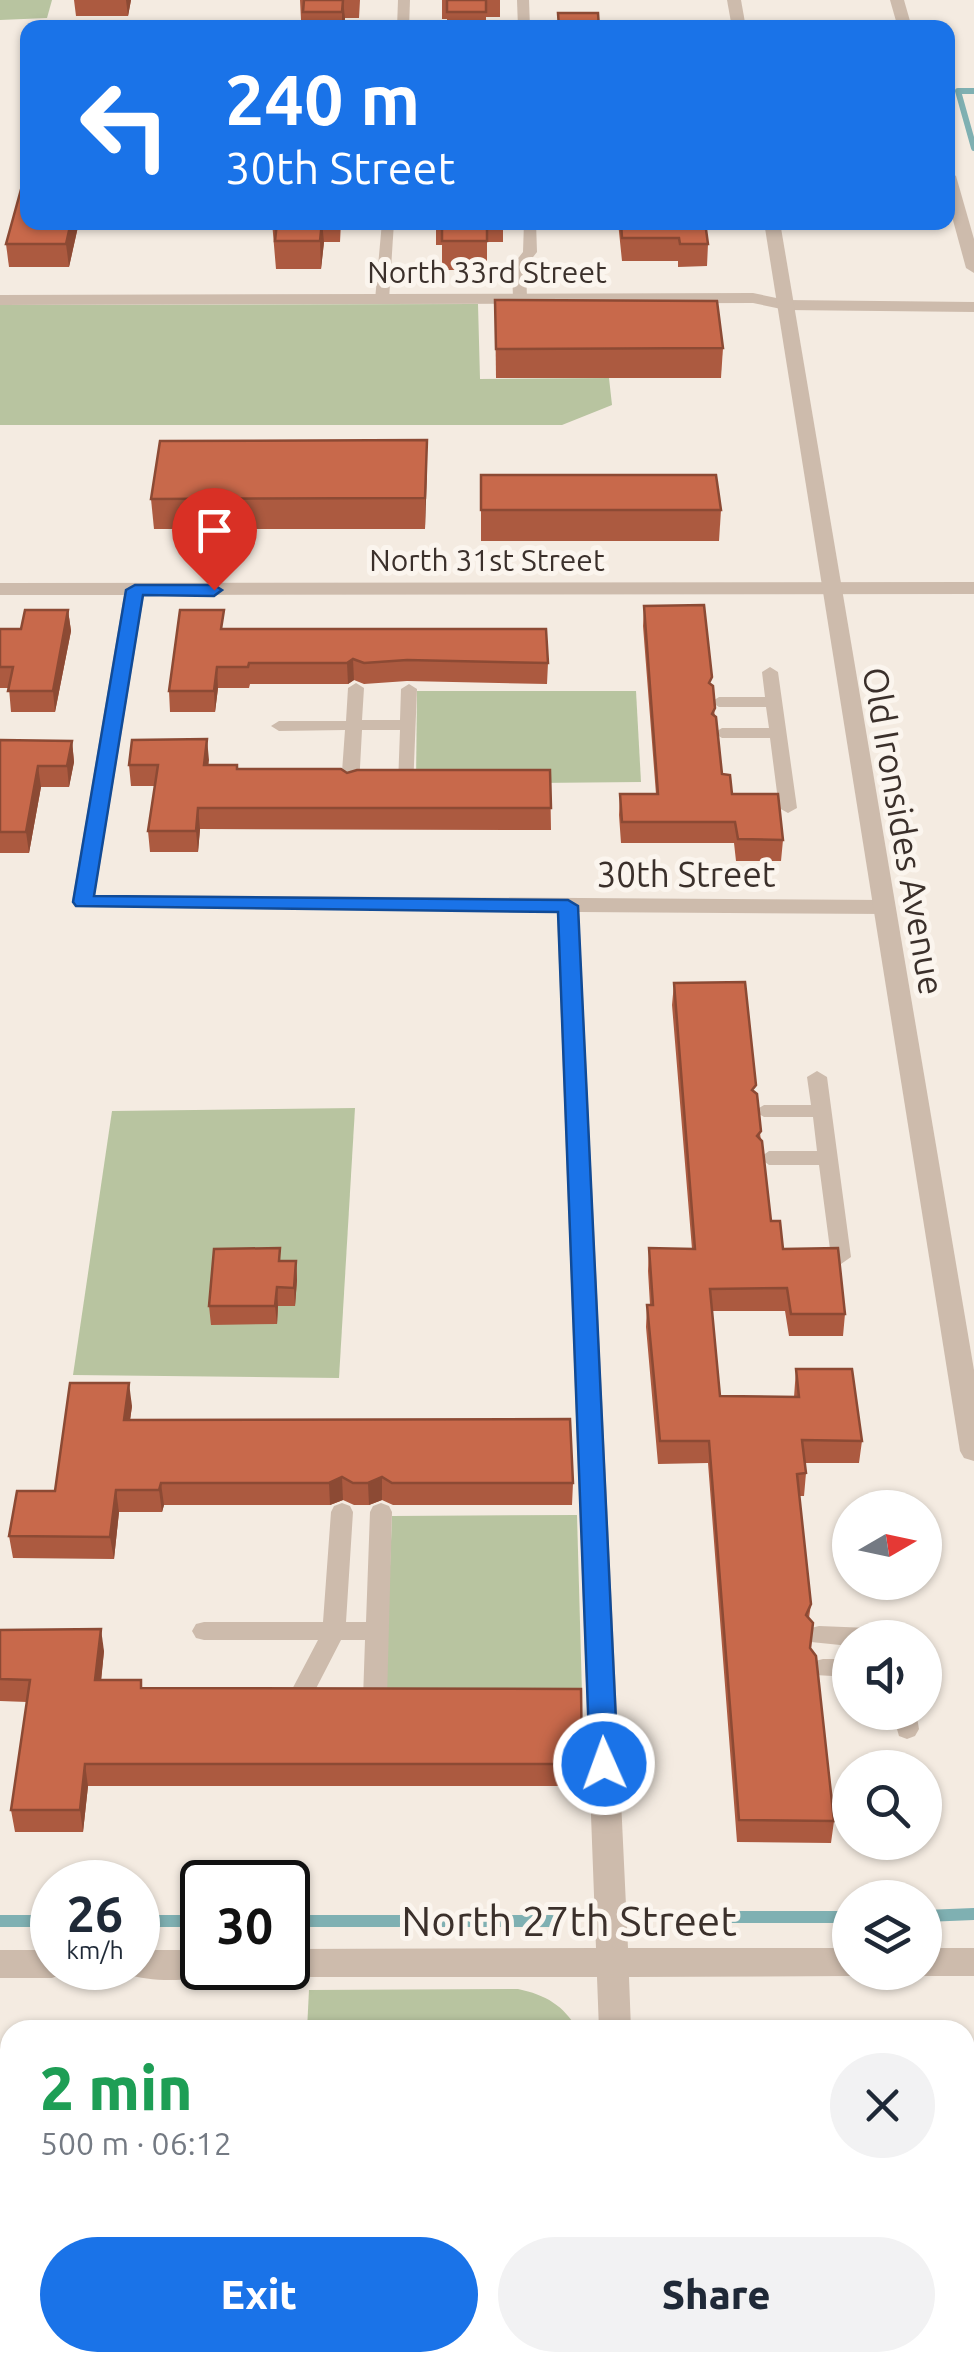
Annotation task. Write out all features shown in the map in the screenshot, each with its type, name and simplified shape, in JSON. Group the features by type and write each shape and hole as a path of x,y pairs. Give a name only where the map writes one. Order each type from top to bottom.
{"street":[{"path":"955,201 974,268"},
{"path":"382,300 387,230"},
{"path":"520,299 519,266 530,252 530,230"},
{"name":"Old Ironsides Avenue","path":"773,230 974,1451"},
{"name":"North 33rd Street","path":"0,300 754,298 786,305 974,307"},
{"name":"North 31st Street","path":"0,590 974,588"},
{"name":"30th Street","path":"135,590 83,902 884,907"},
{"path":"770,672 788,808"},
{"path":"350,786 356,688"},
{"path":"406,786 410,689"},
{"path":"720,702 774,702"},
{"path":"279,726 408,725"},
{"path":"722,733 778,733"},
{"path":"568,906 615,2020"},
{"path":"818,1077 841,1257"},
{"path":"764,1111 822,1111"},
{"path":"769,1158 828,1158"},
{"path":"299,1699 334,1631 342,1512"},
{"path":"375,1699 381,1512"},
{"path":"204,1631 377,1631"},
{"path":"819,1635 832,1636"},
{"path":"824,1668 832,1668"},
{"name":"North 27th Street","path":"310,1963 832,1962"},
{"path":"942,1962 974,1962"},
{"path":"0,1964 30,1964"}],"green space":[{"path":"0,0 52,0 47,18 0,20"},
{"path":"478,304 480,379 609,378 612,405 562,425 0,425 0,305"},
{"path":"417,691 636,691 641,782 416,784"},
{"path":"355,1108 339,1378 73,1375 112,1111"},
{"path":"577,1515 582,1694 385,1693 392,1516"},
{"path":"518,1989 553,2002 570,2020 308,2020 309,1990"}],"building":[{"path":"304,0 343,0 342,12 303,12"},
{"path":"447,0 486,0 486,12 447,12"},
{"path":"558,13 598,13 598,20 558,20"},
{"path":"20,193 20,230 69,230 66,244 6,244"},
{"path":"276,230 321,230 320,241 275,241"},
{"path":"442,230 487,230 487,241 442,241"},
{"path":"622,230 706,230 708,244 680,244 679,238 622,238"},
{"path":"495,300 717,301 723,348 496,349"},
{"path":"427,440 425,498 151,499 160,441"},
{"path":"481,475 716,475 721,510 481,510"},
{"path":"704,605 712,677 709,683 713,686 715,708 712,714 716,717 722,774 730,775 732,794 778,794 783,840 738,839 735,822 622,822 620,794 658,794 644,606"},
{"path":"25,610 68,610 53,691 8,691 13,667 0,667 0,629 21,629"},
{"path":"180,610 224,610 221,629 546,629 548,663 364,663 353,659 347,663 249,663 248,667 217,667 214,691 169,691"},
{"path":"207,739 204,765 237,765 237,769 341,769 347,773 550,770 551,808 198,808 196,831 148,831 158,765 129,765 132,740"},
{"path":"0,740 72,741 67,766 38,766 26,832 0,832"},
{"path":"745,982 756,1085 752,1090 757,1094 761,1131 757,1136 762,1141 771,1221 780,1221 783,1249 838,1248 845,1314 791,1314 787,1288 710,1289 720,1396 799,1397 796,1369 852,1369 862,1441 802,1440 806,1473 797,1474 811,1604 806,1615 813,1623 810,1648 816,1656 832,1821 739,1820 709,1441 660,1441 647,1305 653,1305 649,1248 695,1249 674,983"},
{"path":"280,1248 279,1261 296,1261 294,1288 277,1287 275,1306 209,1306 214,1249"},
{"path":"70,1383 129,1383 124,1420 570,1419 573,1483 392,1483 382,1477 368,1483 353,1483 342,1477 329,1483 161,1483 159,1490 116,1490 110,1537 9,1536 17,1491 55,1491"},
{"path":"101,1629 95,1680 141,1680 141,1688 581,1689 582,1764 85,1764 80,1810 11,1810 30,1680 0,1679 0,1630"}],"waterway":[{"path":"974,91 958,91 974,148"},
{"path":"942,1915 974,1914"},
{"path":"724,1917 832,1917"},
{"path":"0,1921 30,1921"},
{"path":"160,1921 180,1921"},
{"path":"310,1921 552,1921"}],"route":[{"path":"214,590 135,590 83,902 568,906 604,1764"}]}
